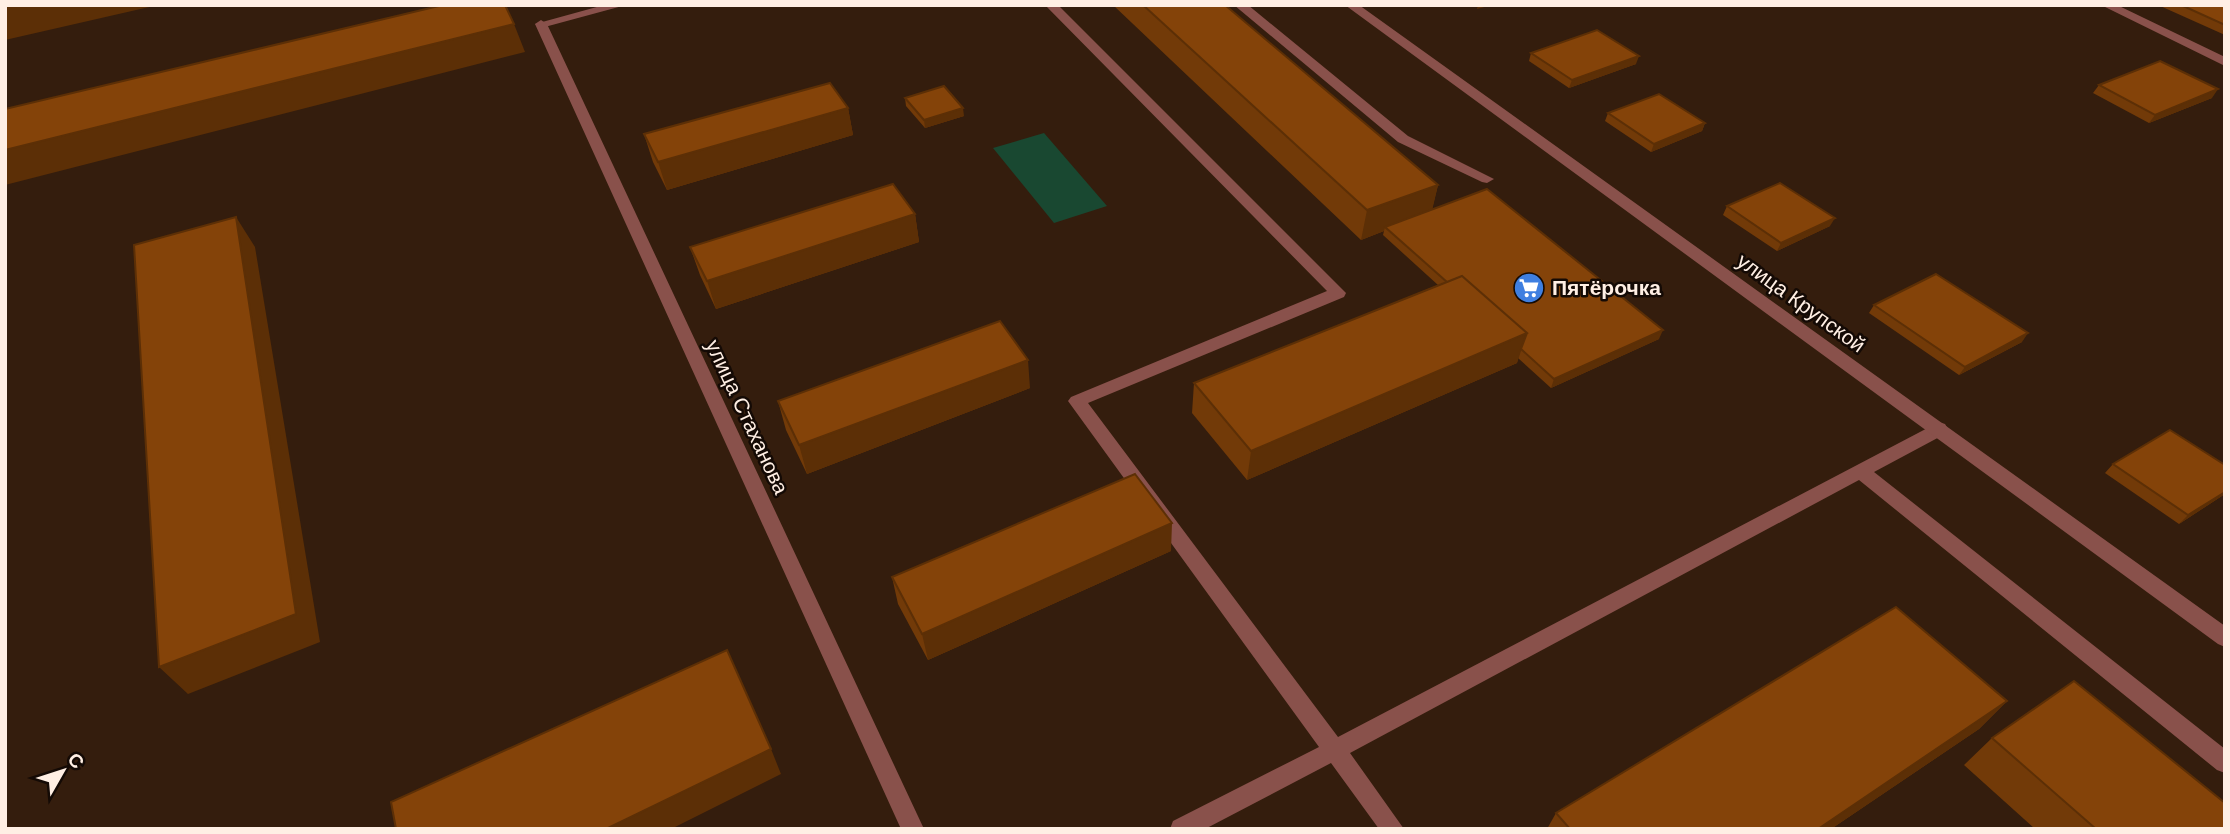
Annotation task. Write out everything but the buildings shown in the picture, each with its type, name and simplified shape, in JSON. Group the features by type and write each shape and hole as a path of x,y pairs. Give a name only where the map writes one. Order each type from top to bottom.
{"street":[{"path":"599,8 620,5"},
{"path":"1051,5 1338,293 1077,401 1393,829"},
{"path":"1240,5 1403,139 1487,179"},
{"name":"улица Крупской","path":"1351,5 2225,639"},
{"path":"2107,5 2225,62"},
{"name":"улица Стаханова","path":"599,8 541,24 912,829"},
{"path":"1181,829 1939,429"},
{"path":"1860,471 2225,763"}],"green space":[{"path":"1044,133 1107,206 1054,223 993,148"}],"place":[{"name":"Пятёрочка","path":"1529,288"}]}
